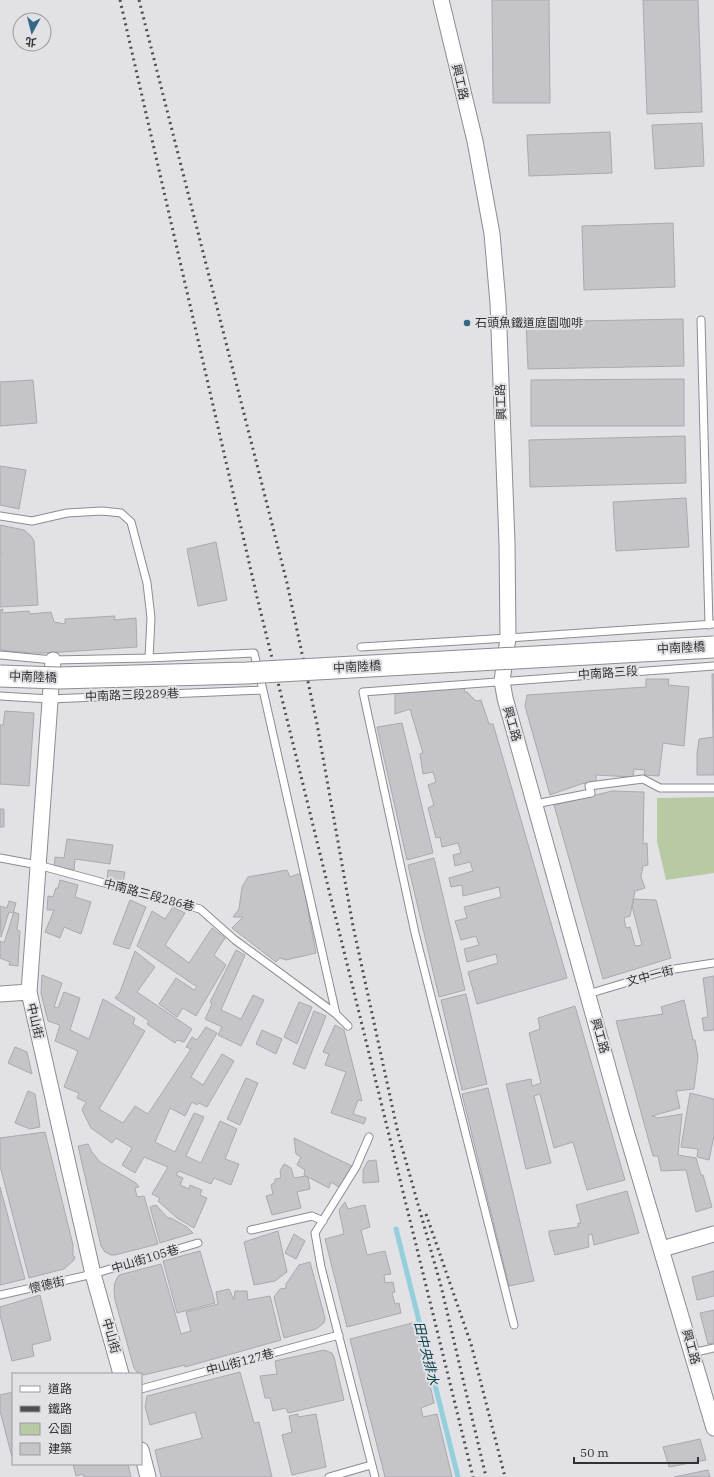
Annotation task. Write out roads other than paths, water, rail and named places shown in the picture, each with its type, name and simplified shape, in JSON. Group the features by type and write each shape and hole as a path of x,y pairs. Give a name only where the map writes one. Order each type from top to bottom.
{"main road":[{"name":"中南陸橋","path":"0,676 58,678 246,673 714,647"}],"street":[{"name":"興工路","path":"441,0 475,141 492,234 498,303 507,543 508,638 502,681 505,698 621,1114 714,1428"},
{"name":"中山街","path":"53,660 29,992 93,1274 121,1373"},
{"path":"0,994 29,992"},
{"path":"662,1249 714,1234"},
{"path":"142,1454 148,1477"}],"lane":[{"path":"361,647 711,625 701,320"},
{"path":"0,516 32,521 67,513 102,511 121,513 131,522 147,583 151,618 149,658"},
{"path":"0,655 53,660 149,658 254,653 336,1014"},
{"name":"中南路三段","path":"514,1325 415,933 363,692 714,666"},
{"name":"中南路三段289巷","path":"0,696 50,699 263,690"},
{"path":"534,804 591,793 589,786 642,779 660,788 714,788"},
{"name":"中南路三段286巷","path":"0,858 38,865 200,908 235,940 336,1014 348,1026"},
{"name":"文中一街","path":"588,994 668,970 714,963"},
{"path":"369,1137 356,1168 315,1233 321,1267 375,1477"},
{"path":"251,1230 312,1216 322,1221"},
{"name":"中山街105巷","path":"93,1274 198,1243"},
{"name":"懷德街","path":"0,1295 93,1274"},
{"name":"中山街127巷","path":"142,1389 339,1335"},
{"path":"692,1353 714,1348"},
{"path":"329,1477 372,1465"}],"waterway":[{"name":"田中央排水","path":"396,1229 458,1477"}],"railway":[{"path":"120,0 257,597 473,1477"},
{"path":"139,0 287,583 317,724 353,926 398,1133 441,1286 486,1477"},
{"path":"426,1214 471,1344 505,1477"}],"place":[{"name":"石頭魚鐵道庭園咖啡","path":"467,323"}]}
